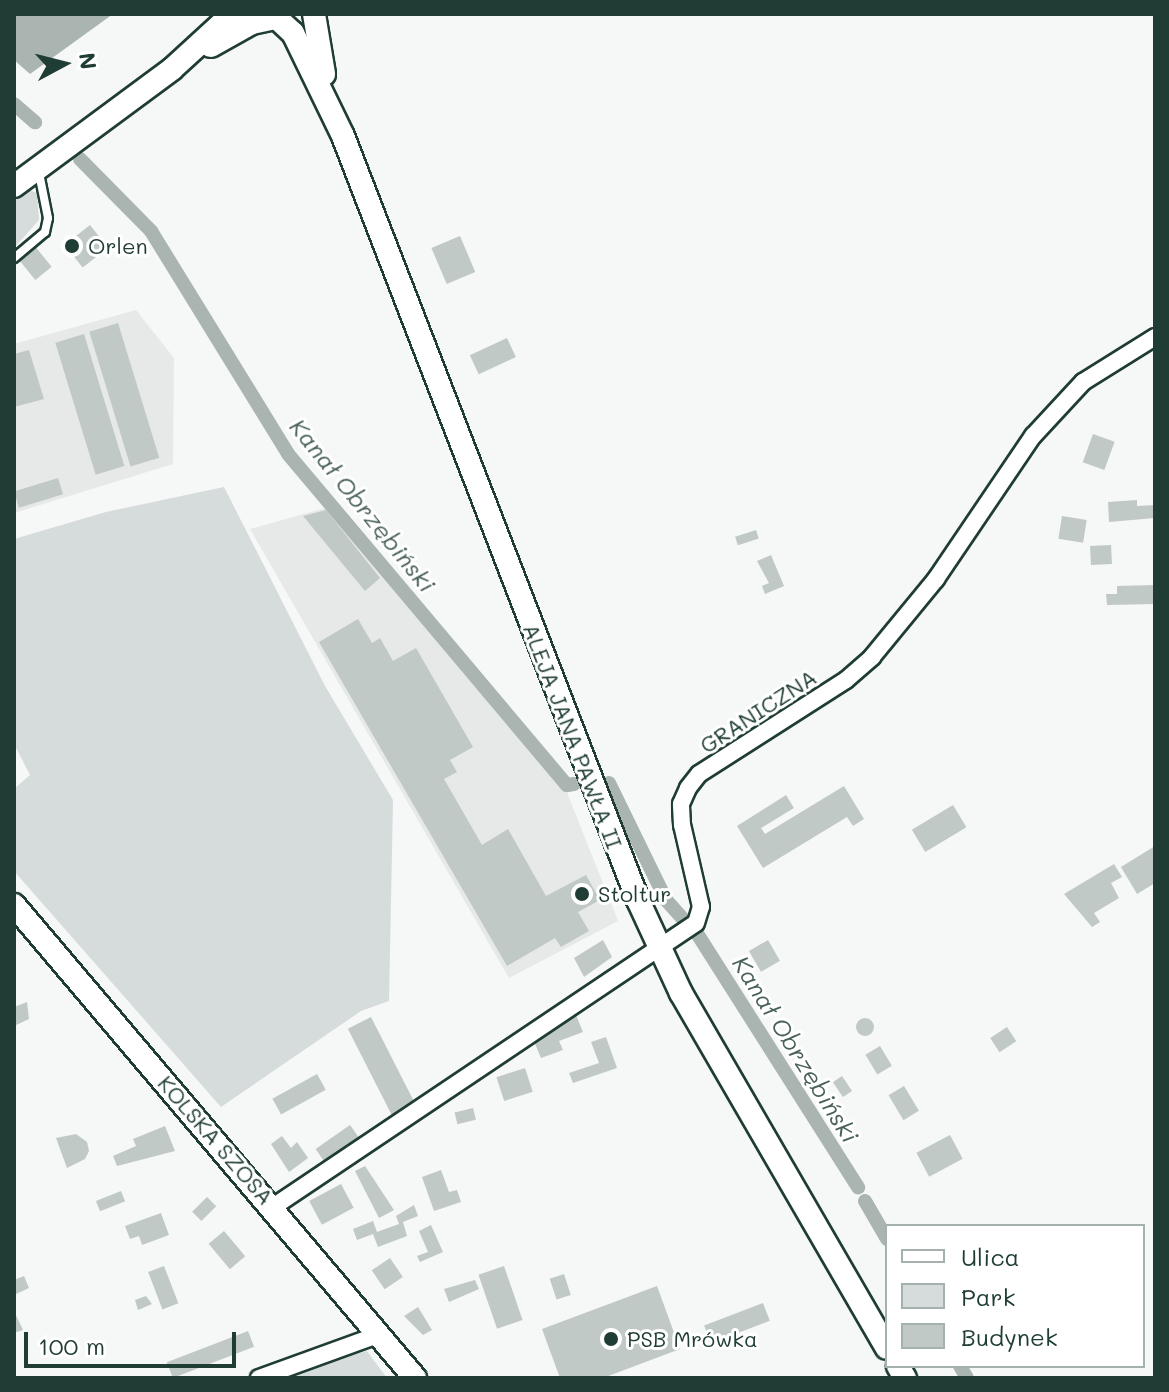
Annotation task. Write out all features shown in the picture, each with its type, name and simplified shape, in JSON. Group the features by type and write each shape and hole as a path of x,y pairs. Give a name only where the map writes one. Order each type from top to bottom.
{"main road":[{"path":"14,186 172,69 232,14"},
{"path":"172,69 242,28 271,18 308,14"},
{"name":"ALEJA JANA PAWŁA II","path":"314,14 313,32 343,136"},
{"name":"ALEJA JANA PAWŁA II","path":"271,18 293,33 343,136 659,946 681,993 885,1345"},
{"name":"KOLSKA SZOSA","path":"14,905 415,1378"}],"street":[{"name":"GRANICZNA","path":"273,1207 700,918 681,804 699,774 846,680 872,657 936,579 1033,436 1083,382 1155,337"},
{"path":"259,1378 378,1335"}],"lane":[{"path":"14,258 45,232 48,218 38,168"}],"shaded area":[{"path":"14,14 113,14 30,74 14,60"},
{"path":"136,310 174,358 173,464 14,513 14,344"},
{"path":"332,506 564,785 618,921 509,978 250,529"}],"green space":[{"path":"29,190 37,193 39,220 14,248 14,200"},
{"path":"224,487 325,686 393,800 389,1001 361,1011 221,1107 14,871 14,789 30,775 14,744 14,539 106,512"},
{"path":"367,1351 387,1378 285,1378 343,1357"}],"building":[{"path":"90,225 108,248 83,268 65,245"},
{"path":"460,236 475,272 447,284 431,248"},
{"path":"34,245 52,267 35,280 18,258"},
{"path":"118,323 159,458 131,467 89,332"},
{"path":"84,334 124,466 96,475 55,343"},
{"path":"507,338 516,357 479,374 470,355"},
{"path":"29,350 44,399 14,407 14,354"},
{"path":"1093,434 1115,442 1104,470 1083,462"},
{"path":"58,478 63,494 19,508 14,491"},
{"path":"1137,500 1137,506 1155,505 1155,518 1109,522 1108,502"},
{"path":"326,510 380,578 365,591 303,516"},
{"path":"1062,516 1087,520 1083,543 1058,539"},
{"path":"756,530 759,539 738,545 735,537"},
{"path":"1111,545 1112,564 1091,565 1090,546"},
{"path":"771,555 784,586 765,594 762,586 769,583 757,561"},
{"path":"1155,585 1155,604 1107,605 1106,594 1117,594 1117,586"},
{"path":"358,619 372,643 380,638 393,661 416,648 473,747 450,760 457,772 444,779 482,845 508,829 546,896 586,875 600,900 578,912 589,931 561,947 555,938 507,966 319,642"},
{"path":"844,786 864,819 853,826 847,817 763,868 737,826 786,795 794,808 761,828 765,834"},
{"path":"953,805 966,827 925,852 912,830"},
{"path":"1155,846 1155,883 1137,894 1121,867"},
{"path":"1114,864 1122,877 1111,883 1119,898 1094,913 1100,922 1092,927 1064,894"},
{"path":"603,940 612,957 584,977 574,958"},
{"path":"768,940 780,961 761,972 749,951"},
{"path":"27,1002 29,1019 14,1026 14,1007"},
{"path":"576,1015 583,1032 559,1041 563,1050 541,1058 533,1039 551,1032 549,1026"},
{"path":"371,1017 415,1103 392,1115 348,1029"},
{"path":"865,1018 874,1027 865,1036 856,1027"},
{"path":"1007,1027 1016,1041 999,1052 990,1038"},
{"path":"606,1037 617,1068 573,1083 569,1073 599,1063 591,1042"},
{"path":"880,1046 892,1066 877,1074 865,1055"},
{"path":"525,1068 533,1092 504,1101 496,1077"},
{"path":"317,1074 326,1090 281,1114 272,1099"},
{"path":"842,1076 852,1091 843,1097 833,1082"},
{"path":"904,1086 919,1111 904,1120 889,1095"},
{"path":"473,1108 476,1120 457,1124 455,1113"},
{"path":"350,1125 359,1138 325,1162 316,1149"},
{"path":"165,1126 175,1151 117,1166 113,1156 136,1146 133,1139"},
{"path":"76,1134 87,1142 89,1151 85,1159 67,1168 56,1138"},
{"path":"950,1135 963,1159 929,1177 916,1153"},
{"path":"282,1136 291,1148 297,1142 308,1158 289,1172 271,1144"},
{"path":"365,1166 394,1210 379,1218 355,1171"},
{"path":"441,1170 449,1192 457,1190 461,1202 434,1211 422,1177"},
{"path":"341,1184 354,1208 322,1225 309,1201"},
{"path":"121,1191 125,1201 100,1211 96,1201"},
{"path":"207,1197 216,1206 201,1221 192,1212"},
{"path":"414,1205 418,1216 403,1222 407,1236 378,1247 373,1234 357,1240 353,1229 373,1221 377,1232 399,1224 396,1216"},
{"path":"161,1213 169,1235 142,1245 139,1236 130,1239 125,1226"},
{"path":"431,1225 443,1252 420,1262 417,1256 428,1252 419,1231"},
{"path":"224,1231 245,1256 230,1269 209,1244"},
{"path":"390,1258 403,1277 385,1289 372,1270"},
{"path":"164,1266 178,1303 162,1309 148,1272"},
{"path":"504,1266 523,1320 497,1329 478,1275"},
{"path":"564,1274 571,1295 557,1300 550,1279"},
{"path":"24,1276 29,1288 14,1295 14,1280"},
{"path":"475,1280 479,1289 449,1302 444,1289"},
{"name":"PSB Mrówka","path":"657,1286 680,1349 603,1378 560,1378 542,1329"},
{"path":"146,1296 152,1304 138,1310 135,1300"},
{"path":"763,1303 770,1321 711,1343 704,1326"},
{"path":"418,1307 432,1330 423,1335 404,1316"},
{"path":"14,1311 23,1330 14,1333"},
{"path":"248,1331 254,1347 173,1378 167,1362"}],"waterway":[{"name":"Kanał Obrzębiński","path":"14,104 35,122"},
{"name":"Kanał Obrzębiński","path":"80,159 151,231 288,454 567,785 574,784"},
{"name":"Kanał Obrzębiński","path":"609,783 666,900 684,920"},
{"name":"Kanał Obrzębiński","path":"698,935 858,1187"},
{"name":"Kanał Obrzębiński","path":"865,1201 885,1236"},
{"name":"Kanał Obrzębiński","path":"961,1368 967,1378"}],"place":[{"name":"Orlen","path":"72,246"},
{"name":"Stoltur","path":"582,894"},
{"name":"PSB Mrówka","path":"611,1339"}]}
